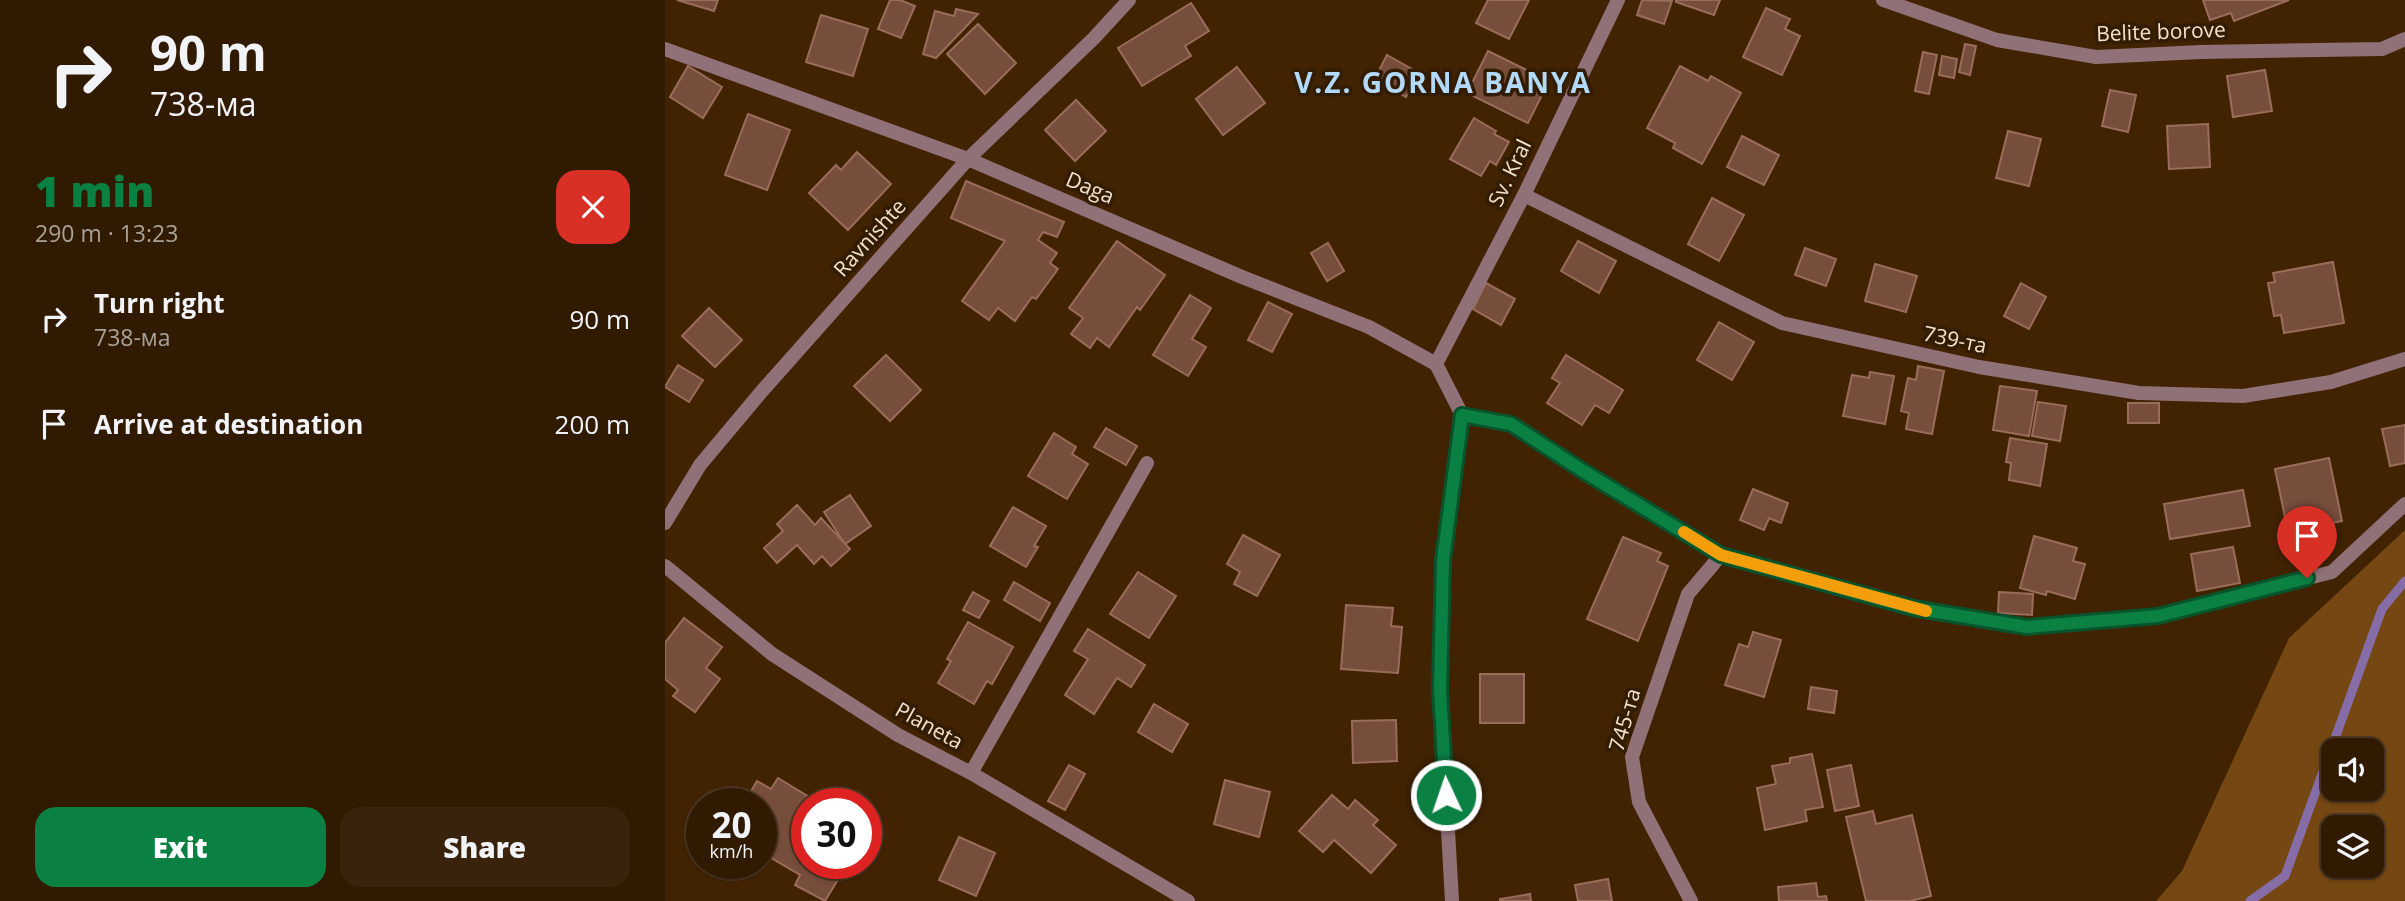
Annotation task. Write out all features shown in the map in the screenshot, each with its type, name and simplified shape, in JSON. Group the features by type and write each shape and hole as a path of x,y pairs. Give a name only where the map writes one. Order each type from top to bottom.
{"street":[{"name":"Ravnishte","path":"665,523 700,465 762,391 968,159 1094,38 1129,0"},
{"name":"Sv. Kral","path":"1436,364 1524,195 1618,0"},
{"name":"Belite borove","path":"1883,0 1997,40 2096,57 2382,49 2405,39"},
{"name":"Daga","path":"665,49 968,159 1242,277 1369,327 1436,364"},
{"name":"739-та","path":"1524,195 1782,323 1979,367 2139,393 2243,396 2331,382 2405,359"},
{"path":"1436,364 1462,415 1443,560 1440,689 1452,901"},
{"path":"1462,415 1511,424 1721,555 1913,608 2027,627 2158,616 2332,572 2405,504"},
{"path":"971,773 1147,463"},
{"name":"745-та","path":"1691,901 1639,802 1632,757 1688,594 1721,555"},
{"name":"Planeta","path":"665,566 772,654 898,734 971,773 1188,901"}],"shaded area":[{"path":"2405,530 2405,901 2156,901 2182,871 2289,638"}],"building":[{"path":"677,0 718,0 714,11"},
{"path":"890,0 900,0 915,6 901,38 878,29"},
{"path":"1488,0 1529,0 1509,39 1476,23"},
{"path":"1642,0 1672,1 1664,24 1637,15"},
{"path":"1676,0 1720,0 1714,15"},
{"path":"2203,0 2289,0 2234,21 2231,13 2210,20"},
{"path":"1191,3 1209,31 1185,46 1191,56 1142,86 1118,48"},
{"path":"1766,8 1790,19 1785,29 1800,36 1782,75 1743,57"},
{"path":"956,9 978,14 936,58 923,54 935,11 954,16"},
{"path":"821,15 868,29 853,76 806,62"},
{"path":"978,24 1016,63 985,94 947,54"},
{"path":"1965,44 1976,46 1970,75 1959,72"},
{"path":"1488,51 1549,81 1528,123 1467,93"},
{"path":"1923,52 1937,55 1929,94 1915,91"},
{"path":"1387,55 1419,73 1406,97 1374,80"},
{"path":"1942,56 1957,59 1954,78 1939,75"},
{"path":"688,66 722,87 703,118 670,97"},
{"path":"1680,66 1708,81 1711,76 1741,93 1702,164 1673,148 1675,143 1647,128"},
{"path":"1237,67 1265,103 1223,135 1196,99"},
{"path":"2265,70 2272,111 2233,117 2227,76"},
{"path":"2110,90 2136,95 2128,132 2102,126"},
{"path":"1076,100 1106,131 1075,161 1045,130"},
{"path":"748,114 790,130 767,190 725,175"},
{"path":"1474,118 1509,142 1496,165 1490,161 1481,176 1450,159"},
{"path":"2208,124 2210,167 2169,169 2167,126"},
{"path":"2008,131 2041,139 2029,186 1996,178"},
{"path":"1742,136 1779,155 1764,185 1727,167"},
{"path":"857,152 891,184 848,230 809,193 836,165 841,170"},
{"path":"966,181 1064,222 1057,237 1043,232 1038,240 1057,253 1050,263 1058,269 1036,299 1032,297 1015,321 998,308 989,320 962,301 1005,241 951,218"},
{"path":"1712,198 1744,215 1719,261 1688,244"},
{"path":"1117,241 1165,275 1140,310 1137,307 1109,347 1097,338 1090,348 1071,334 1083,318 1069,308"},
{"path":"1578,241 1616,261 1599,293 1561,271"},
{"path":"1328,243 1344,271 1327,281 1311,253"},
{"path":"1805,248 1836,259 1826,286 1795,275"},
{"path":"2333,262 2344,323 2284,333 2281,315 2274,316 2268,283 2275,282 2273,273"},
{"path":"1875,264 1917,276 1906,312 1865,301"},
{"path":"1486,283 1515,299 1501,325 1473,309"},
{"path":"2021,283 2046,297 2029,329 2004,316"},
{"path":"1190,295 1211,308 1192,339 1206,347 1188,376 1153,355"},
{"path":"1268,302 1292,314 1272,352 1248,340"},
{"path":"709,308 742,340 715,367 682,336"},
{"path":"1719,322 1754,342 1732,380 1697,360"},
{"path":"886,355 921,390 890,421 854,386"},
{"path":"1566,355 1623,390 1609,413 1595,405 1582,425 1547,403 1560,383 1552,378"},
{"path":"678,365 703,380 689,402 665,387"},
{"path":"1918,366 1944,371 1932,434 1906,429 1909,413 1901,411 1908,378 1916,380"},
{"path":"1870,372 1894,376 1885,424 1843,416 1852,375 1869,378"},
{"path":"2000,386 2037,391 2029,436 1993,430"},
{"path":"2038,402 2066,406 2060,441 2032,436"},
{"path":"2128,403 2159,403 2159,423 2128,423"},
{"path":"2405,425 2405,463 2390,466 2382,429"},
{"path":"1106,428 1137,446 1126,465 1094,447"},
{"path":"1054,433 1076,447 1072,454 1088,464 1067,499 1028,476"},
{"path":"2010,438 2047,444 2040,486 2009,480 2011,463 2006,462"},
{"path":"2329,458 2342,521 2288,532 2275,469"},
{"path":"1753,489 1788,503 1781,523 1769,518 1764,530 1740,520"},
{"path":"2243,490 2250,526 2170,539 2164,504"},
{"path":"850,495 871,526 845,544 824,512"},
{"path":"797,505 815,525 821,518 850,549 831,566 822,556 814,564 797,545 777,563 764,548 783,531 777,524"},
{"path":"1013,507 1046,526 1026,567 990,546"},
{"path":"1243,535 1280,555 1257,596 1234,584 1240,572 1227,564"},
{"path":"2034,536 2077,548 2073,561 2085,564 2075,599 2047,591 2046,595 2020,588"},
{"path":"1623,537 1661,553 1657,561 1668,566 1638,641 1587,619"},
{"path":"2233,547 2240,583 2197,591 2191,554"},
{"path":"1138,572 1176,596 1149,638 1110,614"},
{"path":"1014,582 1050,603 1040,621 1004,600"},
{"path":"973,592 989,601 979,618 963,610"},
{"path":"1999,592 2033,594 2032,615 1998,613"},
{"path":"1346,605 1393,608 1391,626 1402,627 1398,673 1341,669"},
{"path":"684,618 722,647 706,668 720,679 695,712 673,696 678,690 665,679 665,643"},
{"path":"968,622 1013,647 992,684 987,681 974,704 938,683 951,661 947,659"},
{"path":"1088,629 1145,665 1131,687 1117,678 1094,714 1065,695 1088,659 1074,651"},
{"path":"1753,632 1781,640 1764,697 1725,685 1739,644 1748,647"},
{"path":"1480,674 1524,674 1524,723 1480,723"},
{"path":"1811,687 1837,691 1834,713 1808,709"},
{"path":"1154,704 1188,724 1172,752 1138,732"},
{"path":"1396,720 1397,761 1353,763 1352,721"},
{"path":"1812,754 1823,807 1805,810 1807,821 1765,830 1757,788 1776,784 1772,766 1790,763 1790,758"},
{"path":"1069,765 1085,774 1065,810 1048,801"},
{"path":"1851,765 1859,806 1835,811 1827,770"},
{"path":"778,778 794,788 791,788 791,870 777,861 777,788 772,788"},
{"path":"1225,780 1270,792 1259,837 1214,824"},
{"path":"757,781 769,788 753,788"},
{"path":"1332,795 1348,809 1355,800 1378,820 1373,825 1396,845 1371,873 1334,840 1323,852 1299,831"},
{"path":"1873,811 1876,824 1912,815 1931,896 1910,901 1866,901 1846,817"},
{"path":"959,837 995,853 976,896 939,880"},
{"path":"798,879 838,879 825,901 795,885"},
{"path":"1608,879 1612,901 1578,901 1575,885"},
{"path":"1816,883 1818,897 1826,896 1827,901 1779,901 1778,887"},
{"path":"1530,894 1531,901 1500,901 1500,899"}],"waterway":[{"path":"2250,901 2285,876 2382,609 2405,581"}],"slow traffic":[{"path":"1684,532 1721,555 1926,611"}],"district":[{"name":"V.Z. GORNA BANYA","path":"1443,83"}],"route":[{"path":"1446,795 1440,689 1443,560 1462,415 1511,424 1721,555 1913,608 2027,627 2158,616 2307,578"}]}
